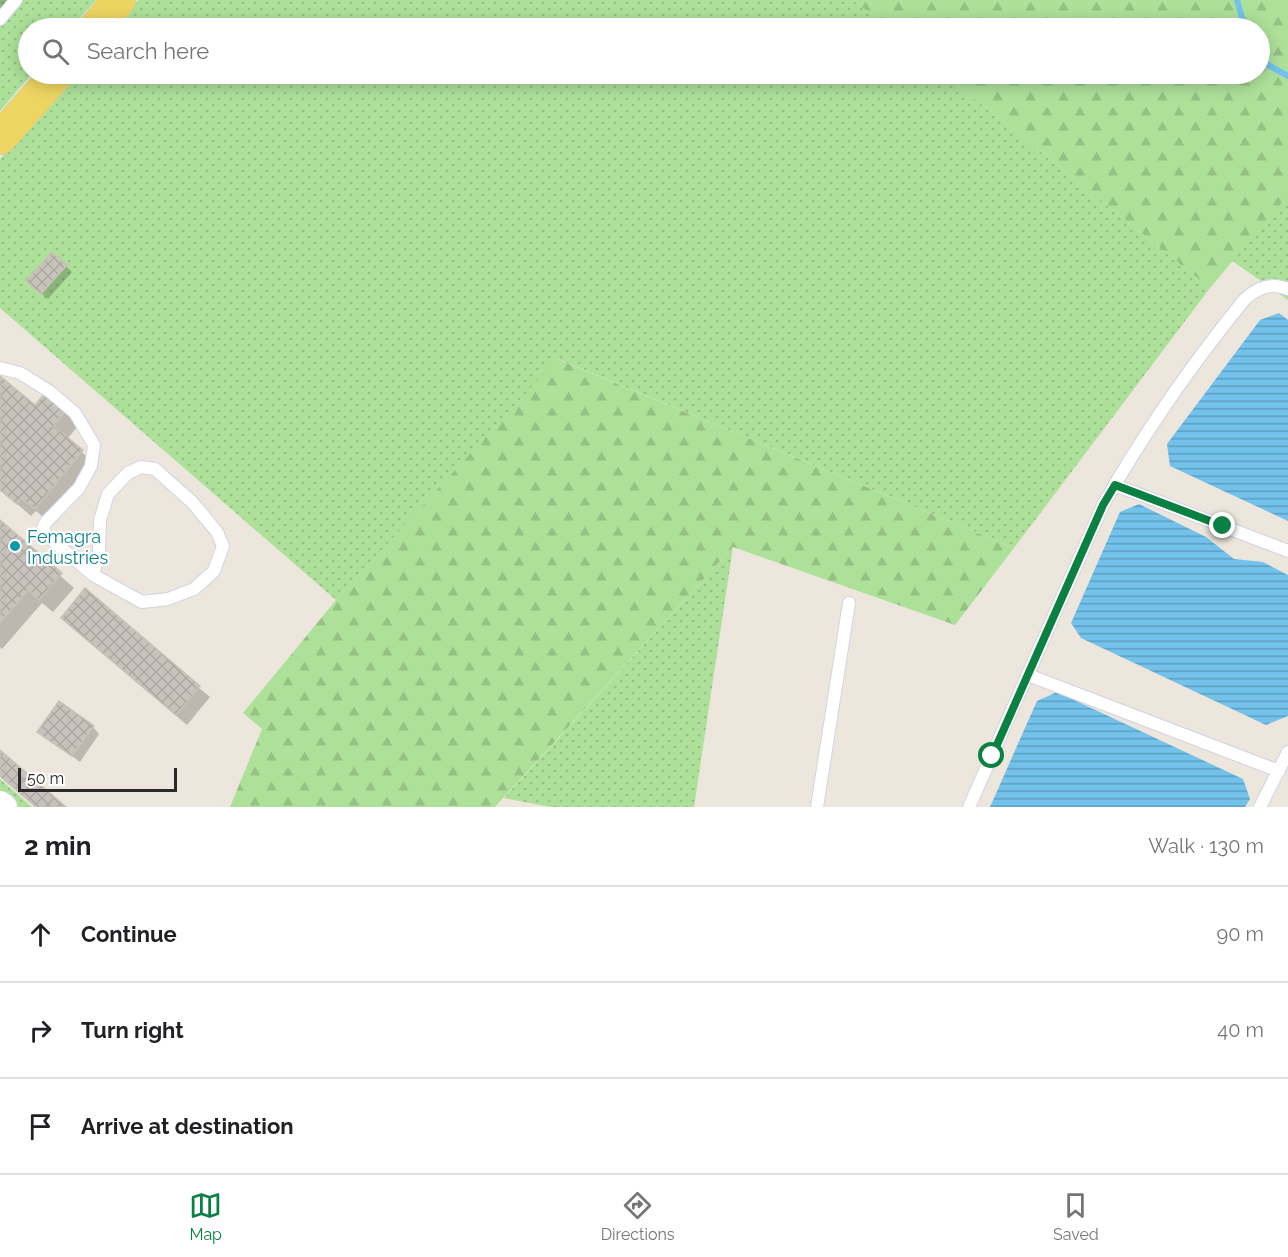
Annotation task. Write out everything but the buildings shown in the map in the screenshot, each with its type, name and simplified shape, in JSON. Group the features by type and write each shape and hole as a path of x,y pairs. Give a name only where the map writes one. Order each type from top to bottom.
{"main road":[{"path":"104,18 119,0"},
{"path":"0,138 48,84"}],"street":[{"path":"0,804 4,807"}],"lane":[{"path":"0,19 16,0"},
{"path":"969,807 1103,505 1147,433 1244,300 1255,290 1265,286 1288,289"},
{"path":"0,368 20,373 49,391 75,413 94,445 91,466 79,488 46,522 44,528 46,535 93,575 142,602 168,599 194,589 214,571 223,546 217,532 193,503 154,470 141,466 128,473 108,494 100,520 99,552 93,575"},
{"path":"1115,485 1288,551"},
{"path":"817,807 849,603"},
{"path":"1028,675 1279,771"},
{"path":"1260,807 1288,752"}],"green space":[{"path":"0,0 96,0 80,18 18,18 18,84 23,84 0,111"},
{"path":"138,0 853,0 876,18 122,18"},
{"path":"853,0 1288,0 1288,195 1210,288 956,84 1270,84 1270,18 876,18"},
{"path":"65,84 956,84 1210,288 1014,548 558,359 336,600 0,308 0,159"},
{"path":"1288,194 1288,300 1231,260"},
{"path":"557,359 1014,548 955,625 733,547 495,807 230,807 262,729 243,713 336,600"},
{"path":"733,547 694,807 550,807 504,798"},
{"path":"0,779 32,807 0,807"}],"water":[{"path":"1279,313 1288,320 1288,521 1170,466 1167,444 1260,320"},
{"path":"1139,504 1206,537 1234,559 1263,562 1288,575 1288,716 1266,725 1081,638 1071,623 1120,512"},
{"path":"1057,692 1243,779 1250,799 1245,807 990,807 1037,701"}],"waterway":[{"path":"1237,0 1242,18"},
{"path":"1270,66 1288,76"}],"place":[{"name":"Femagra Industries","path":"15,546"}],"route":[{"path":"992,756 1103,505 1115,485 1223,526"}]}
